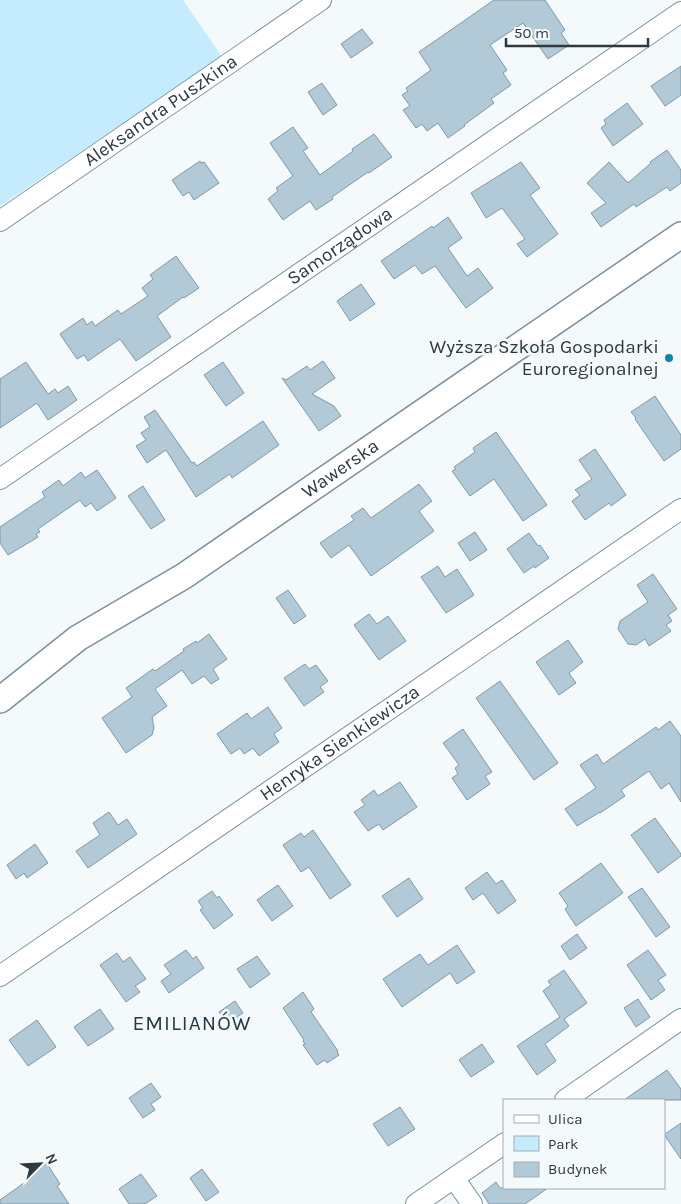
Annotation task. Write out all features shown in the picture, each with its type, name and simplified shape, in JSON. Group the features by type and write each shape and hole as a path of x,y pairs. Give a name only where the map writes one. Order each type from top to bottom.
{"street":[{"name":"Aleksandra Puszkina","path":"0,222 321,0"},
{"name":"Samorządowa","path":"0,479 681,12"},
{"name":"Wawerska","path":"0,700 78,638 184,576 681,235"},
{"name":"Henryka Sienkiewicza","path":"0,976 681,509"},
{"path":"566,1099 681,1019"},
{"path":"416,1204 503,1143"},
{"path":"454,1178 472,1204"}],"green space":[{"path":"0,0 183,0 222,57 0,206"}],"building":[{"path":"494,0 545,0 565,30 561,33 569,45 548,59 523,23 490,45 507,70 503,73 511,85 491,99 494,103 448,138 438,123 427,131 422,124 416,128 403,110 410,106 402,95 408,91 406,88 431,70 419,52"},
{"path":"362,29 373,43 351,58 341,44"},
{"path":"681,66 681,95 665,106 651,86"},
{"path":"322,83 337,105 323,115 308,92"},
{"path":"627,103 643,124 613,146 601,128 606,124 604,120"},
{"path":"293,127 308,148 303,151 320,175 374,134 392,157 332,197 333,199 316,210 310,201 283,220 268,199 278,191 276,188 293,176 270,143"},
{"path":"667,150 681,170 681,183 670,191 667,187 636,207 634,204 601,227 591,213 606,203 587,183 609,162 628,183 650,162"},
{"path":"200,161 201,163 204,162 219,183 194,200 189,192 183,196 172,180"},
{"path":"521,162 540,188 530,195 558,234 527,257 517,244 525,239 502,208 486,218 471,193"},
{"path":"448,217 462,238 448,248 467,276 478,268 493,288 466,308 435,266 422,274 415,265 394,279 381,261"},
{"path":"176,256 199,288 157,316 171,337 136,361 120,339 88,361 84,355 77,359 60,334 83,318 87,325 92,321 95,326 118,310 121,314 148,296 142,288 153,279 150,275"},
{"path":"361,284 375,304 350,321 337,301"},
{"path":"323,361 335,378 312,394 334,406 341,416 319,431 282,378 286,380 307,366 310,370"},
{"path":"26,362 48,394 55,389 58,393 68,386 77,400 48,420 37,403 0,428 0,379"},
{"path":"223,362 244,393 226,406 204,375"},
{"path":"655,396 681,435 681,449 664,461 631,412"},
{"path":"155,410 192,463 194,462 197,466 263,421 279,445 232,478 230,474 196,497 166,450 147,463 136,446 146,440 141,433 150,427 144,417"},
{"path":"496,432 547,505 523,521 494,479 470,496 452,471 456,469 454,467 475,452 473,448"},
{"path":"595,449 626,495 611,506 609,503 585,520 572,501 580,495 575,490 592,479 579,460"},
{"path":"97,470 116,498 97,511 91,503 85,507 80,500 38,529 40,532 36,534 38,537 8,555 0,543 0,527 45,497 42,492 59,480 63,486 81,472 85,478"},
{"path":"419,484 432,501 419,511 434,531 371,576 349,545 331,558 320,543 354,520 351,516 363,508 371,518"},
{"path":"143,486 165,520 151,529 128,496"},
{"path":"475,532 487,550 470,561 458,543"},
{"path":"529,533 549,558 524,573 507,549"},
{"path":"438,566 445,577 457,569 474,595 446,613 421,577"},
{"path":"653,574 677,609 668,615 672,621 666,625 671,631 649,646 645,639 636,645 628,644 618,629 620,621 648,602 637,585"},
{"path":"288,590 306,616 294,624 276,598"},
{"path":"369,614 377,624 388,616 406,641 379,660 354,625"},
{"path":"209,634 227,659 213,669 219,679 211,684 204,676 192,684 182,670 155,689 167,706 152,717 154,728 152,735 126,753 102,718 132,697 126,688 153,669 155,671 184,651 183,649 196,641 197,643"},
{"path":"568,640 583,662 569,673 576,683 559,695 536,662"},
{"path":"305,664 309,669 316,665 328,681 320,687 324,692 304,706 284,678"},
{"path":"500,681 558,763 534,780 476,698"},
{"path":"268,707 282,728 274,734 279,742 259,756 253,748 244,754 240,748 231,754 217,734 247,713 251,719"},
{"path":"670,721 681,736 681,802 669,783 661,789 649,771 621,790 625,796 577,826 565,809 596,788 580,765 597,754 603,764 656,727 658,730"},
{"path":"463,729 492,772 485,776 490,784 467,800 452,778 458,774 455,768 459,765 443,743"},
{"path":"400,782 417,807 383,830 379,824 368,831 354,812 365,805 361,800 374,790 378,796"},
{"path":"109,812 118,825 127,819 137,834 88,868 76,851 100,835 93,823"},
{"path":"655,818 681,854 681,856 658,873 631,835"},
{"path":"313,830 351,885 330,899 309,867 301,872 283,845 301,833 304,837"},
{"path":"35,844 48,863 27,878 24,873 16,879 7,865"},
{"path":"601,863 623,893 576,926 565,909 568,906 559,893"},
{"path":"487,872 496,884 502,880 516,901 498,914 483,893 473,900 465,888"},
{"path":"409,878 423,899 397,917 382,896"},
{"path":"278,885 293,906 272,921 257,900"},
{"path":"642,888 670,927 656,937 628,897"},
{"path":"212,891 217,898 219,896 233,915 214,929 200,910 203,908 198,901"},
{"path":"577,934 587,948 570,960 561,946"},
{"path":"457,945 475,972 457,984 450,973 402,1007 383,979 420,954 428,965"},
{"path":"186,950 193,959 196,956 204,968 169,993 161,981 171,974 164,965"},
{"path":"648,950 666,975 658,980 665,990 651,1000 627,965"},
{"path":"117,953 123,962 130,957 146,979 135,986 140,992 126,1002 100,965"},
{"path":"257,956 270,974 250,988 237,969"},
{"path":"564,970 587,1003 564,1019 569,1026 545,1044 556,1061 537,1075 517,1046 560,1017 543,991 551,985 548,981"},
{"path":"303,992 314,1009 311,1012 338,1051 339,1055 327,1063 325,1060 317,1065 303,1045 305,1044 304,1040 283,1008"},
{"path":"638,999 650,1017 636,1027 624,1008"},
{"path":"235,1001 243,1013 228,1024 219,1012"},
{"path":"100,1009 114,1029 88,1046 74,1027"},
{"path":"37,1020 56,1047 28,1066 9,1040"},
{"path":"482,1044 494,1062 471,1077 459,1060"},
{"path":"667,1070 681,1089 681,1100 625,1099"},
{"path":"151,1083 161,1097 151,1104 155,1110 143,1118 129,1098"},
{"path":"400,1107 415,1129 388,1146 373,1124"},
{"path":"681,1123 681,1159 666,1137 666,1133"},
{"path":"46,1162 60,1184 57,1186 69,1204 0,1204 0,1200 31,1178 29,1175"},
{"path":"202,1169 219,1192 206,1201 190,1178"},
{"path":"141,1174 157,1196 145,1204 129,1204 119,1189"},
{"path":"496,1182 503,1189 547,1189 525,1204 489,1204 482,1193"}],"place":[{"name":"Wyższa Szkoła Gospodarki Euroregionalnej","path":"669,358"}],"district":[{"name":"EMILIANÓW","path":"192,1023"}]}
